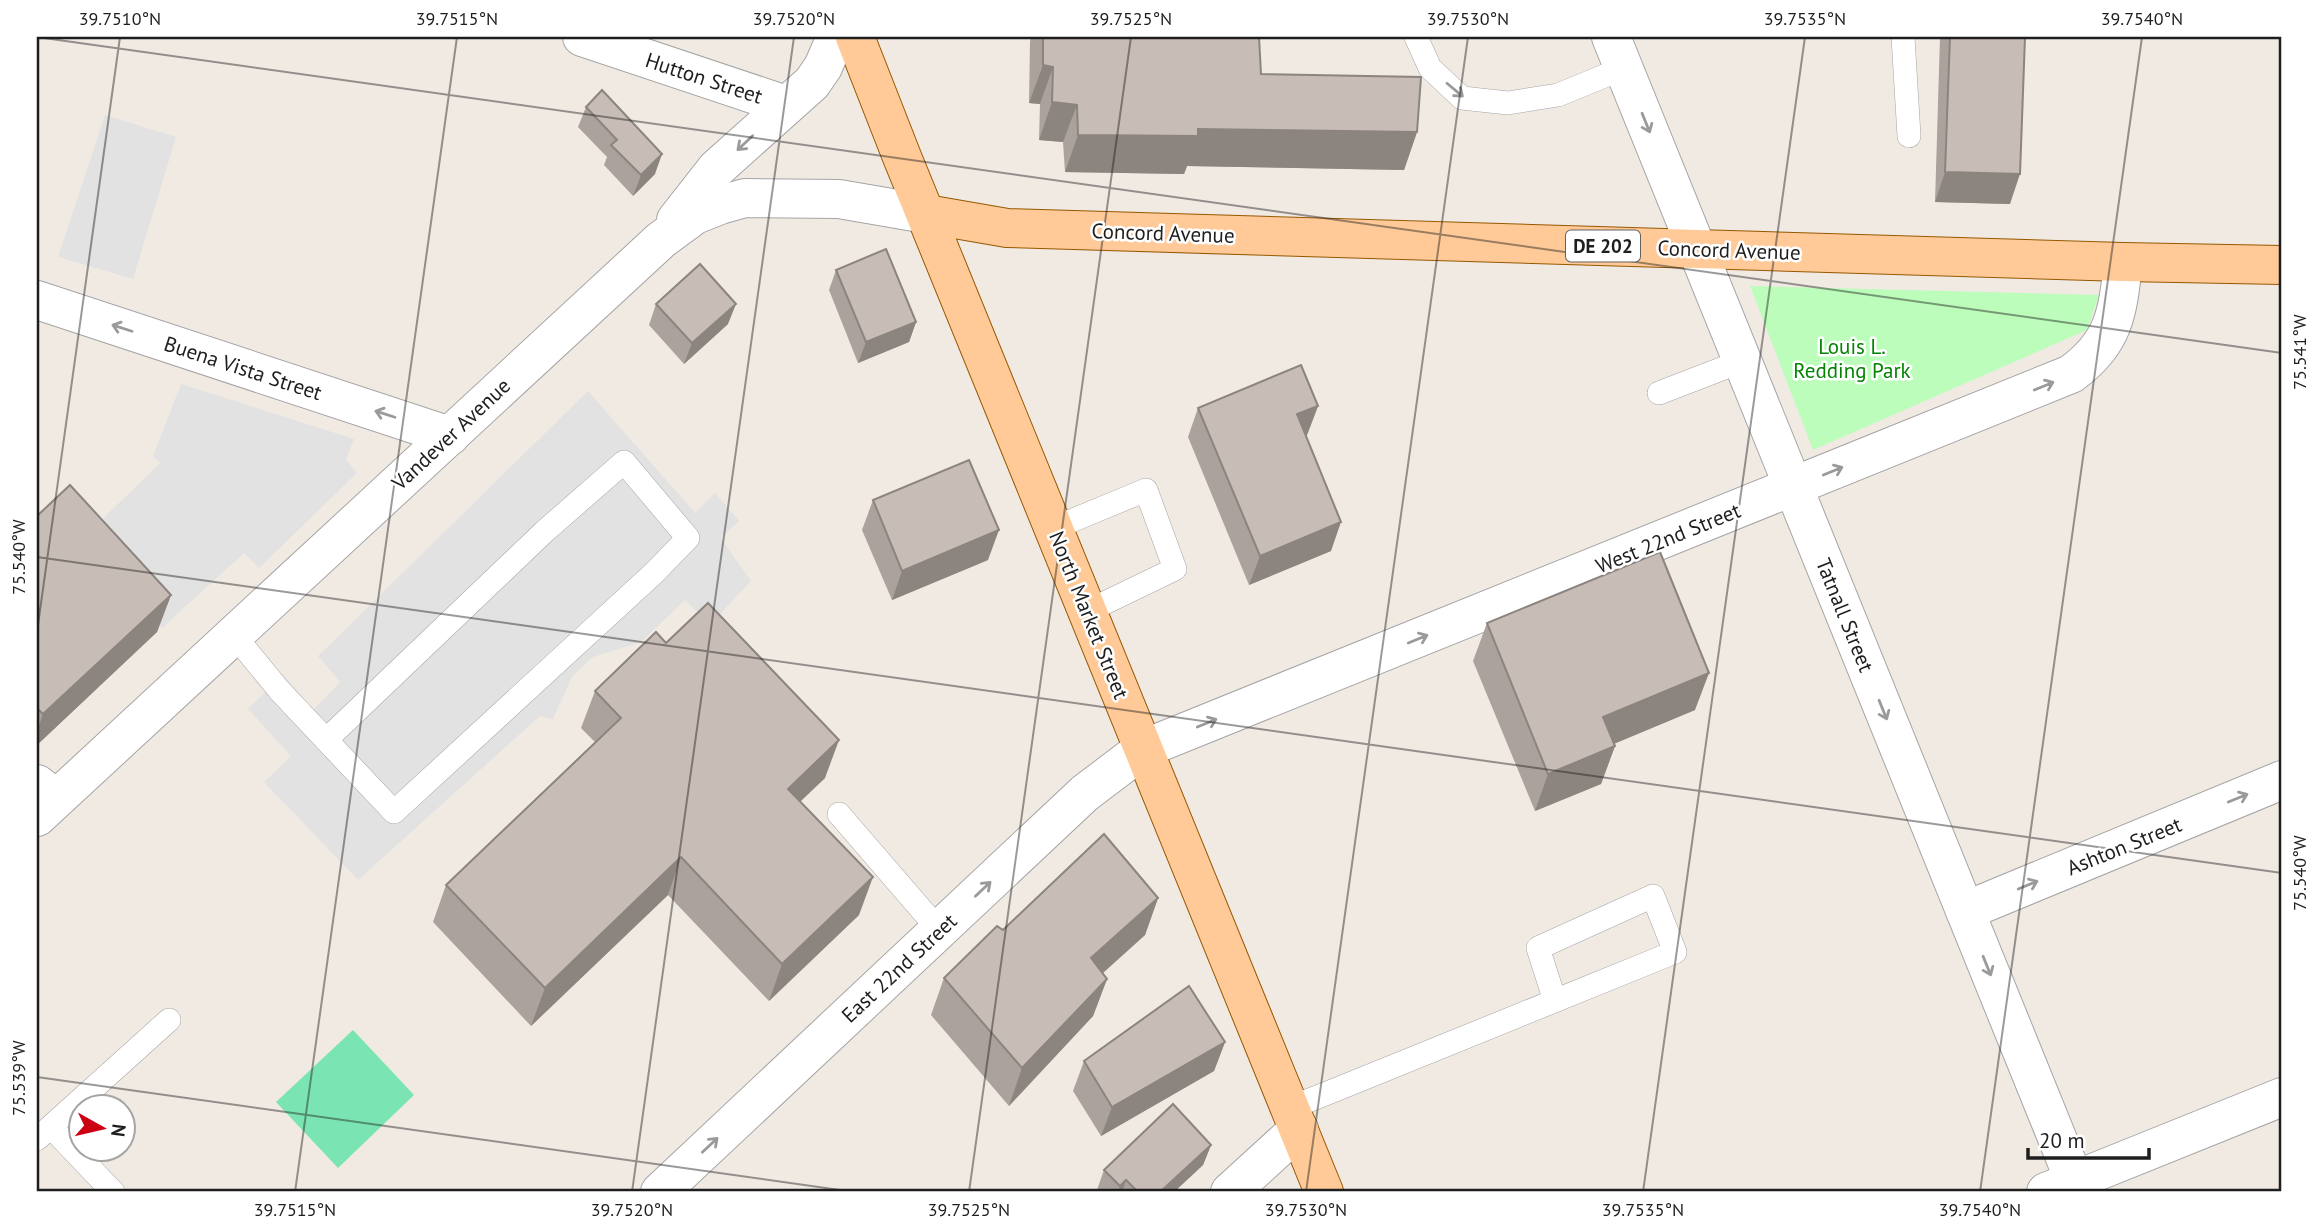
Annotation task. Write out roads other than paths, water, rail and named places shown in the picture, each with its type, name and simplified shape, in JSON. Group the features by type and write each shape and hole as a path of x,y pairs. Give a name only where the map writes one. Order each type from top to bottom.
{"main road":[{"name":"North Market Street","path":"855,37 1324,1192"},
{"name":"Concord Avenue","path":"926,214 1007,228 2282,265"}],"street":[{"name":"Hutton Street","path":"582,37 786,105"},
{"path":"661,240 716,169 812,83 823,67 836,37"},
{"name":"Tatnall Street","path":"1617,53 1965,911 2067,1188"},
{"name":"Vandever Avenue","path":"43,800 234,635 661,240 695,215 745,198 839,199 926,214"},
{"name":"West 22nd Street","path":"1143,749 2071,374 2091,359 2105,342 2116,313 2123,262"},
{"name":"Buena Vista Street","path":"37,300 450,436"},
{"name":"East 22nd Street","path":"660,1192 1085,793 1143,749"},
{"name":"Ashton Street","path":"1965,911 2282,780"},
{"path":"2067,1188 2282,1097"},
{"path":"1230,1192 1294,1119"}],"lane":[{"path":"1416,37 1430,68 1462,98 1508,103 1558,95 1617,53"},
{"path":"1903,37 1909,136"},
{"path":"1659,393 1742,361"},
{"path":"234,635 279,690 326,740 394,812 654,573 688,538 624,462 545,531 326,740"},
{"path":"1054,528 1146,490 1175,569 1088,611"},
{"path":"839,814 939,930"},
{"path":"1294,1119 1555,1001 1675,952 1653,896 1538,948 1555,1001"},
{"path":"113,1192 44,1133 169,1020"}],"park label":[{"name":"Louis L. Redding Park","path":"1852,358"}]}
